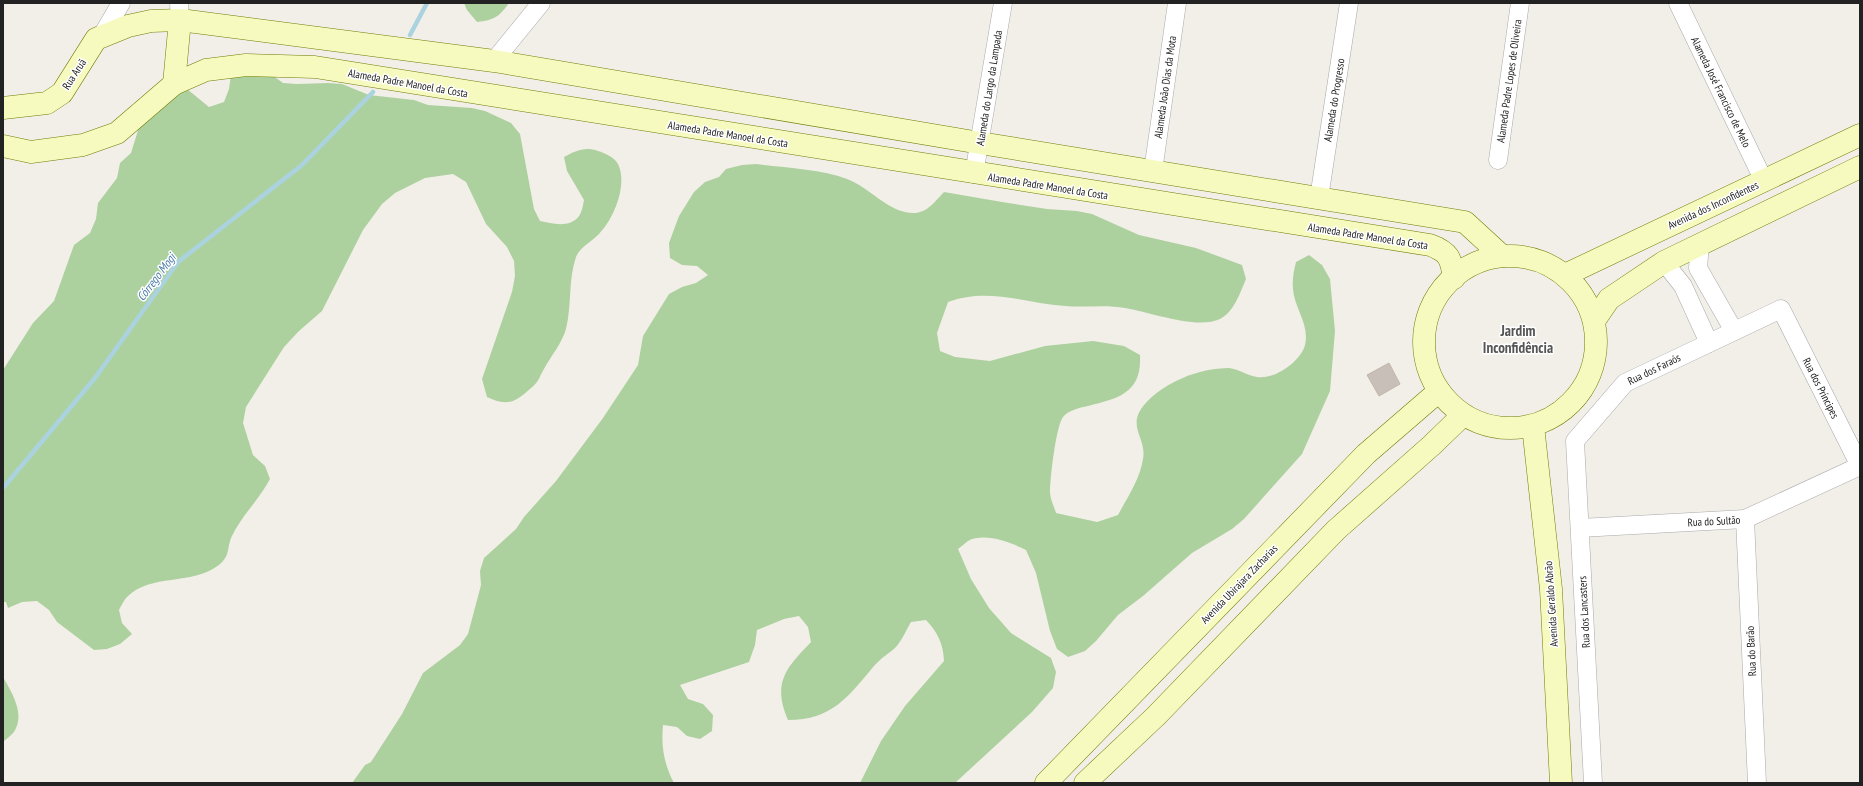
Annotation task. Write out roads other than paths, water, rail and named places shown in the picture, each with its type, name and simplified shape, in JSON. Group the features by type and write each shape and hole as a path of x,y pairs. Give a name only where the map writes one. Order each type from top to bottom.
{"main road":[{"path":"174,84 179,11"},
{"path":"96,39 128,26 151,21 179,11 390,47 494,61 980,143 1465,222 1502,256"},
{"name":"Rua Aruã","path":"3,108 47,103 62,93 96,39"},
{"name":"Alameda Padre Manoel da Costa","path":"3,146 31,152 83,145 117,133 174,84 206,70 246,66 315,67 974,174 1430,245 1443,250 1452,262 1454,278"},
{"name":"Avenida dos Inconfidentes","path":"1565,275 1860,135"},
{"path":"1594,321 1609,299 1664,262 1700,242 1860,167"},
{"path":"1764,181 1776,207"},
{"path":"1502,256 1524,257 1546,263 1565,275 1583,296 1594,321 1596,348 1591,374 1577,397 1557,415 1533,426 1509,429 1485,426 1463,416 1450,405 1438,391 1428,370 1424,347 1426,324 1433,302 1463,270 1482,260 1502,256"},
{"name":"Avenida Ubirajara Zacharias","path":"1046,783 1366,454 1438,391"},
{"path":"1085,783 1156,716 1336,530 1463,416"},
{"name":"Avenida Geraldo Abrão","path":"1533,426 1551,589 1561,783"}],"street":[{"name":"Rua Aruã","path":"96,39 104,32 121,3"},
{"path":"494,61 541,3"},
{"name":"Alameda do Largo da Lampada","path":"974,174 1003,3"},
{"name":"Alameda João Dias da Mota","path":"1153,171 1177,3"},
{"name":"Alameda do Progresso","path":"1319,198 1349,3"},
{"name":"Alameda Padre Lopes de Oliveira","path":"1498,160 1520,3"},
{"name":"Alameda José Francisco de Melo","path":"1678,3 1764,181"},
{"path":"1700,242 1698,268 1734,331"},
{"path":"1664,262 1683,286 1709,343"},
{"name":"Rua dos Faraós","path":"1575,441 1625,383 1781,309"},
{"name":"Rua dos Príncipes","path":"1781,309 1860,466"},
{"name":"Rua dos Lancasters","path":"1575,441 1593,783"},
{"name":"Rua do Sultão","path":"1580,528 1745,519 1860,466"},
{"name":"Rua do Barão","path":"1745,519 1757,783"}],"waterway":[{"name":"Córrego Mogi","path":"410,35 427,3"},
{"name":"Córrego Mogi","path":"3,488 95,378 178,262 302,165 373,92"}],"district":[{"name":"Jardim Inconfidência","path":"1518,338"}]}
